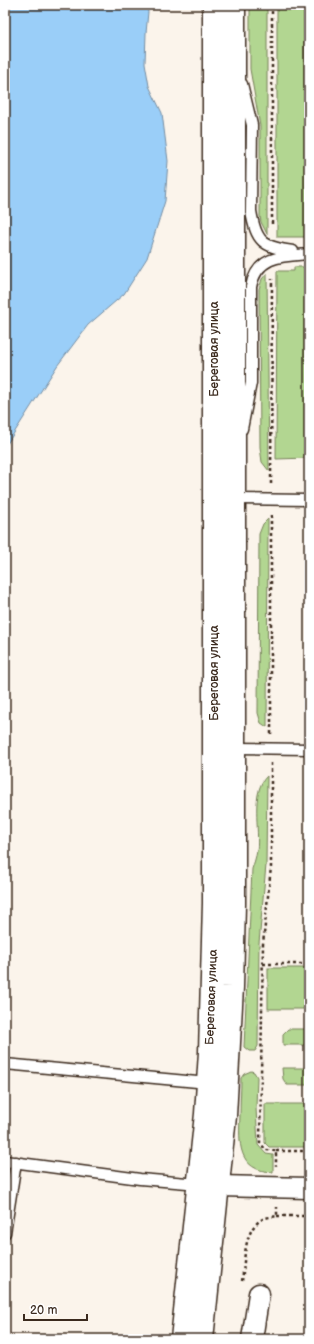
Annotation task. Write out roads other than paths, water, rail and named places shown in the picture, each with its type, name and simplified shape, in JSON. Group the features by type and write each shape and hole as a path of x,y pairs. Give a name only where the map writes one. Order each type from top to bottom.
{"main road":[{"name":"Береговая улица","path":"202,1339 209,1185 208,1083 214,903 214,5"},
{"name":"Береговая улица","path":"182,1339 209,1185 226,1116 232,987 234,904 234,5"}],"street":[{"path":"209,1185 309,1188"},
{"path":"250,1290 252,1339"}],"lane":[{"path":"234,51 252,125 253,224"},
{"path":"234,151 253,224 262,241 272,248 309,254"},
{"path":"234,352 252,280 258,269 267,262 280,257 309,254"},
{"path":"234,474 251,384 252,280"},
{"path":"234,499 309,500"},
{"path":"234,748 309,749"},
{"path":"5,1064 208,1083"},
{"path":"5,1161 140,1179 209,1185"},
{"path":"5,1232 16,1162"}],"water":[{"path":"5,5 147,5 148,12 145,63 149,86 162,113 168,161 165,201 147,258 124,294 88,325 57,366 5,447"}]}
